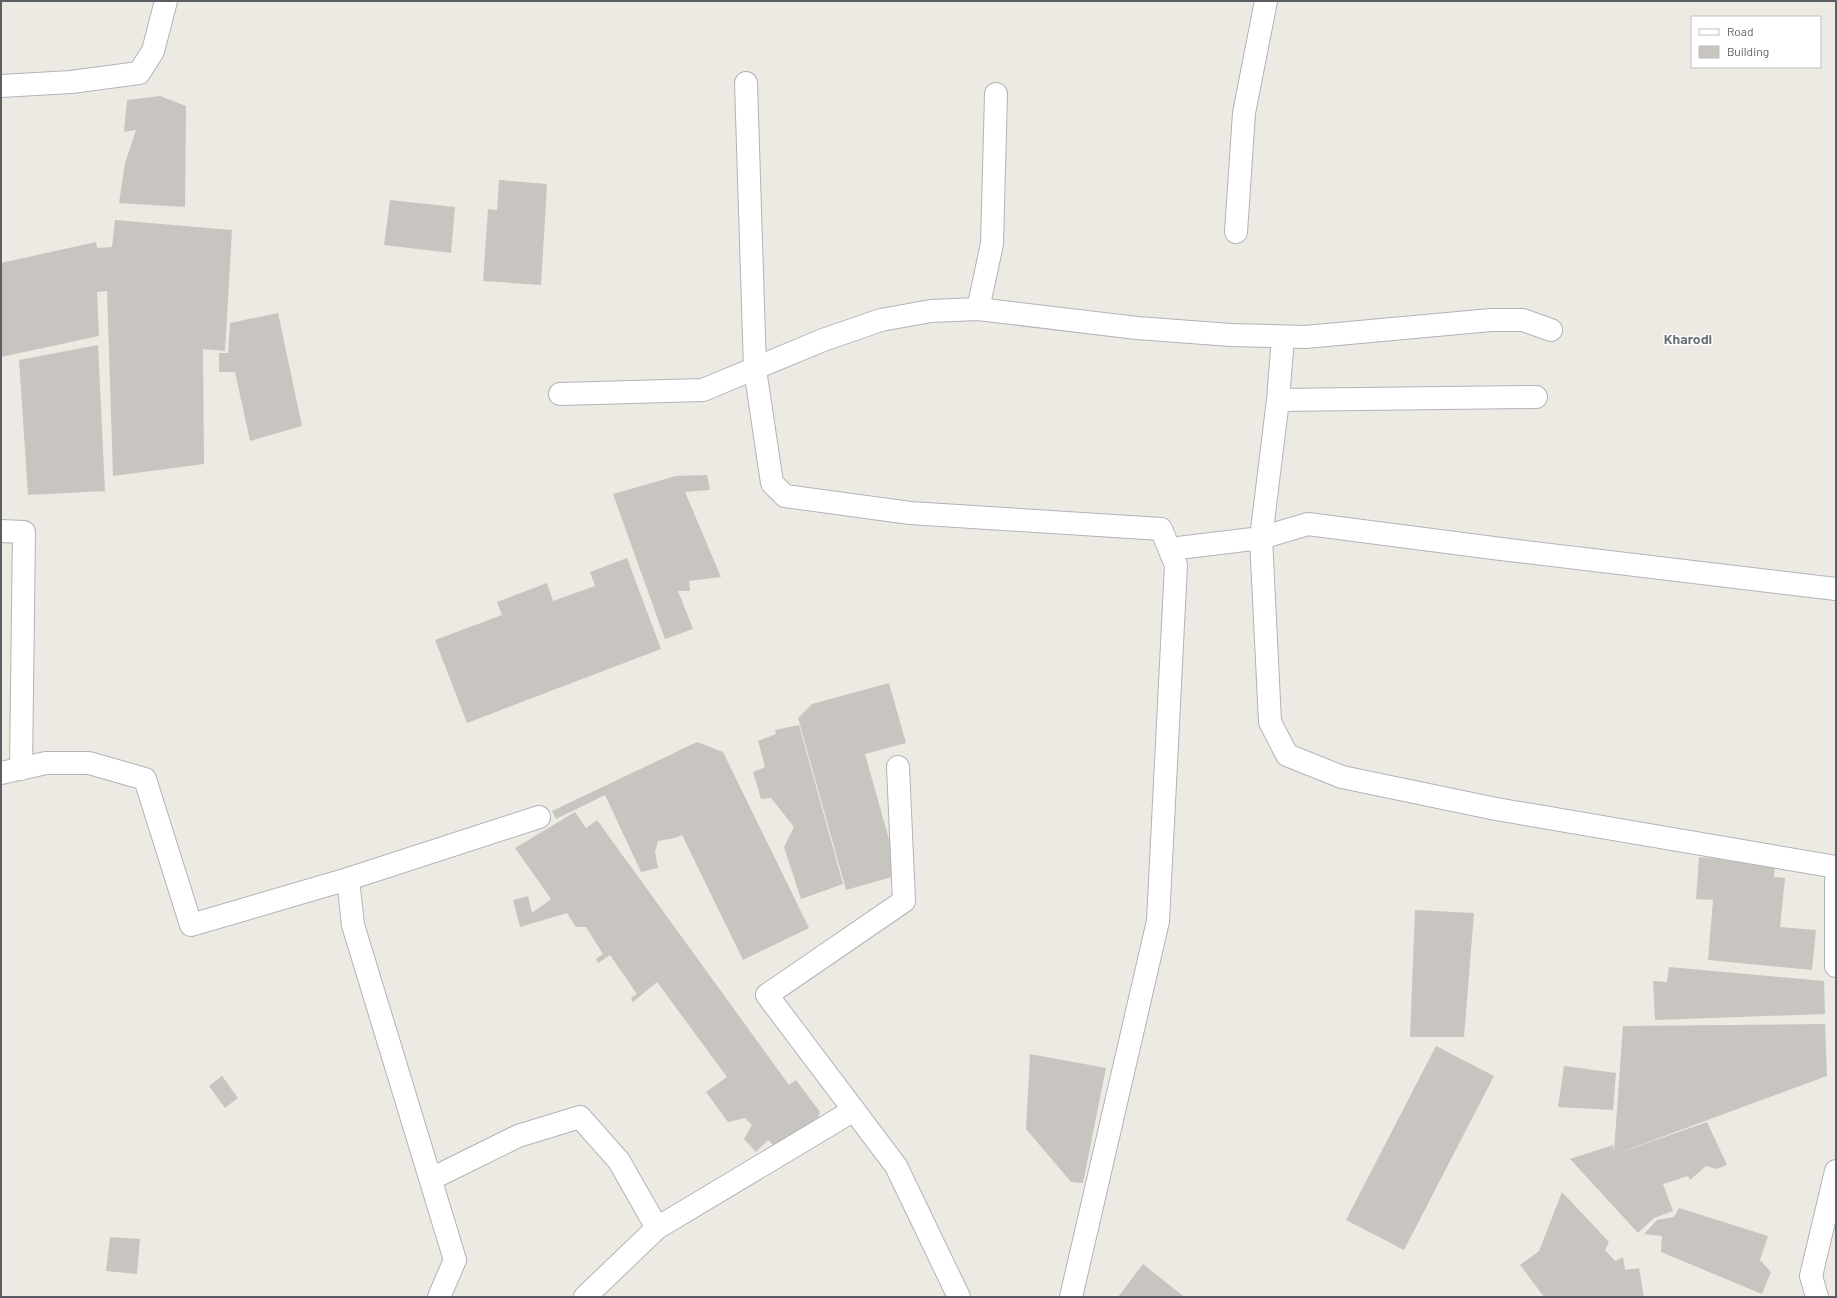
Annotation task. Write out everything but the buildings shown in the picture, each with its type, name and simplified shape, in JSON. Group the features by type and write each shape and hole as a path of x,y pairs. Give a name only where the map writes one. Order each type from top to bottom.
{"street":[{"path":"1,86 72,82 139,73 153,51 166,1"},
{"path":"1236,232 1244,113 1266,1"},
{"path":"746,83 755,369 772,483 785,496 910,512 1161,529 1176,565 1158,921 1069,1297"},
{"path":"978,309 992,244 996,94"},
{"path":"560,394 703,390 823,340 882,320 931,311 978,309 1137,328 1231,335 1305,337 1492,320 1523,320 1550,330"},
{"path":"1283,336 1278,400 1261,538 1270,722 1287,755 1342,778 1496,809 1836,867"},
{"path":"1278,400 1536,397"},
{"path":"1170,549 1261,538 1308,524 1501,549 1836,589"},
{"path":"1,531 24,532 11,771 46,763 89,763 145,779 191,925 348,879 539,817"},
{"path":"898,767 904,901 767,995 896,1166 959,1297"},
{"path":"348,879 353,925 455,1260 439,1297"},
{"path":"1836,881 1836,966"},
{"path":"585,1297 657,1228 854,1110"},
{"path":"431,1179 518,1136 580,1117 619,1160 657,1228"},
{"path":"1817,1297 1811,1276 1836,1170"}],"district":[{"name":"Kharodi","path":"1688,338"}]}
